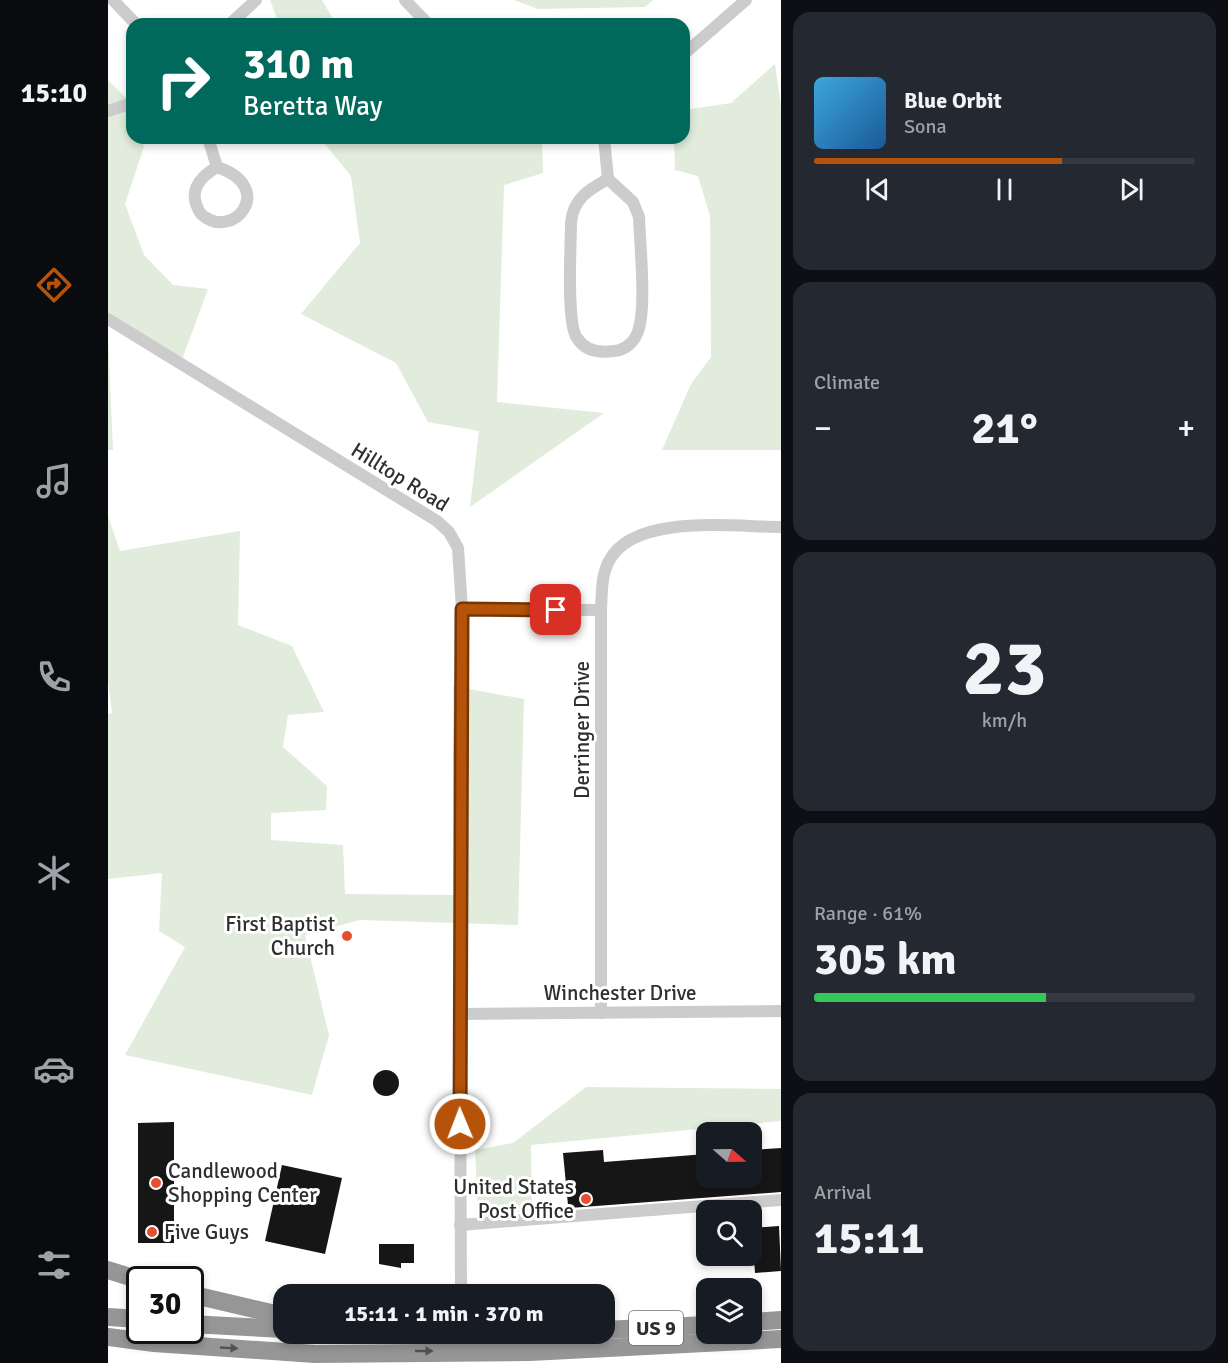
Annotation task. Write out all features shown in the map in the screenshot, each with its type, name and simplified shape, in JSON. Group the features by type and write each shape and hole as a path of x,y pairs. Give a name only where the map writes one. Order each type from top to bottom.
{"highway":[{"path":"108,1270 126,1276"},
{"path":"204,1297 273,1313"},
{"path":"108,1317 126,1319"},
{"path":"762,1321 781,1320"},
{"path":"204,1325 273,1328"},
{"name":"US 9","path":"615,1329 696,1325"},
{"name":"US 9","path":"108,1336 154,1343 315,1358 530,1357 781,1339"}],"street":[{"path":"113,0 130,18"},
{"path":"236,18 256,0"},
{"path":"405,0 422,18"},
{"path":"690,49 746,0"},
{"path":"108,111 126,105"},
{"path":"210,144 217,166 239,176 247,190 247,199 241,213 230,221 221,223 201,214 194,199 198,181 217,166"},
{"path":"605,144 608,178 633,202 639,217 641,321 636,338 627,346 619,351 599,352 583,346 578,340 572,323 571,223 572,213 579,199 608,178"},
{"name":"Hilltop Road","path":"108,319 437,522 449,532 458,548 462,609 461,1284"},
{"name":"Derringer Drive","path":"601,1013 601,610 602,584 609,561 620,546 639,534 666,528 781,527"},
{"path":"462,609 601,610"},
{"name":"Winchester Drive","path":"460,1014 781,1011"},
{"path":"460,1225 781,1200"}],"green space":[{"path":"270,0 322,0 332,18 277,18"},
{"path":"514,0 653,0 645,7 538,9"},
{"path":"775,64 781,107 781,450 662,450 691,384 711,357 710,216 698,176 675,170 674,144 690,144 690,109 731,103"},
{"path":"108,80 126,98 126,144 143,144 144,147 125,204 144,255 173,285 208,289 180,365 108,321"},
{"path":"325,144 542,144 543,173 504,185 497,402 604,413 470,507 479,431 428,422 396,363 301,314 360,243 351,176"},
{"path":"108,336 113,450 108,450"},
{"path":"108,516 120,551 240,531 238,625 292,646 324,712 288,715 283,747 327,786 326,810 271,813 271,840 343,845 345,894 456,895 453,686 524,699 518,925 360,920 305,935 329,1035 312,1095 125,1055 185,947 159,931 162,873 108,879 108,714 112,713 108,680"},
{"path":"586,1087 781,1089 781,1121 696,1122 696,1129 531,1145 532,1210 478,1217 475,1150 513,1143"}],"building":[{"path":"386,1070 395,1074 399,1083 395,1092 386,1096 377,1092 373,1083 377,1074"},
{"name":"Candlewood Shopping Center","path":"174,1122 174,1243 138,1243 138,1123"},
{"path":"781,1148 781,1192 570,1208 568,1205 563,1153 603,1150 604,1162 696,1155 696,1188 762,1188 762,1149"},
{"path":"282,1165 342,1178 325,1254 265,1241"},
{"path":"779,1226 781,1271 755,1273 755,1266 762,1266 762,1227"},
{"path":"379,1244 414,1244 414,1263 401,1263 401,1268 379,1264"}],"place":[{"name":"First Baptist Church","path":"347,936"},
{"name":"Candlewood Shopping Center","path":"156,1183"},
{"name":"United States Post Office","path":"586,1199"},
{"name":"Five Guys","path":"152,1232"}],"route":[{"path":"460,1124 459,751 462,609 556,610"}]}
